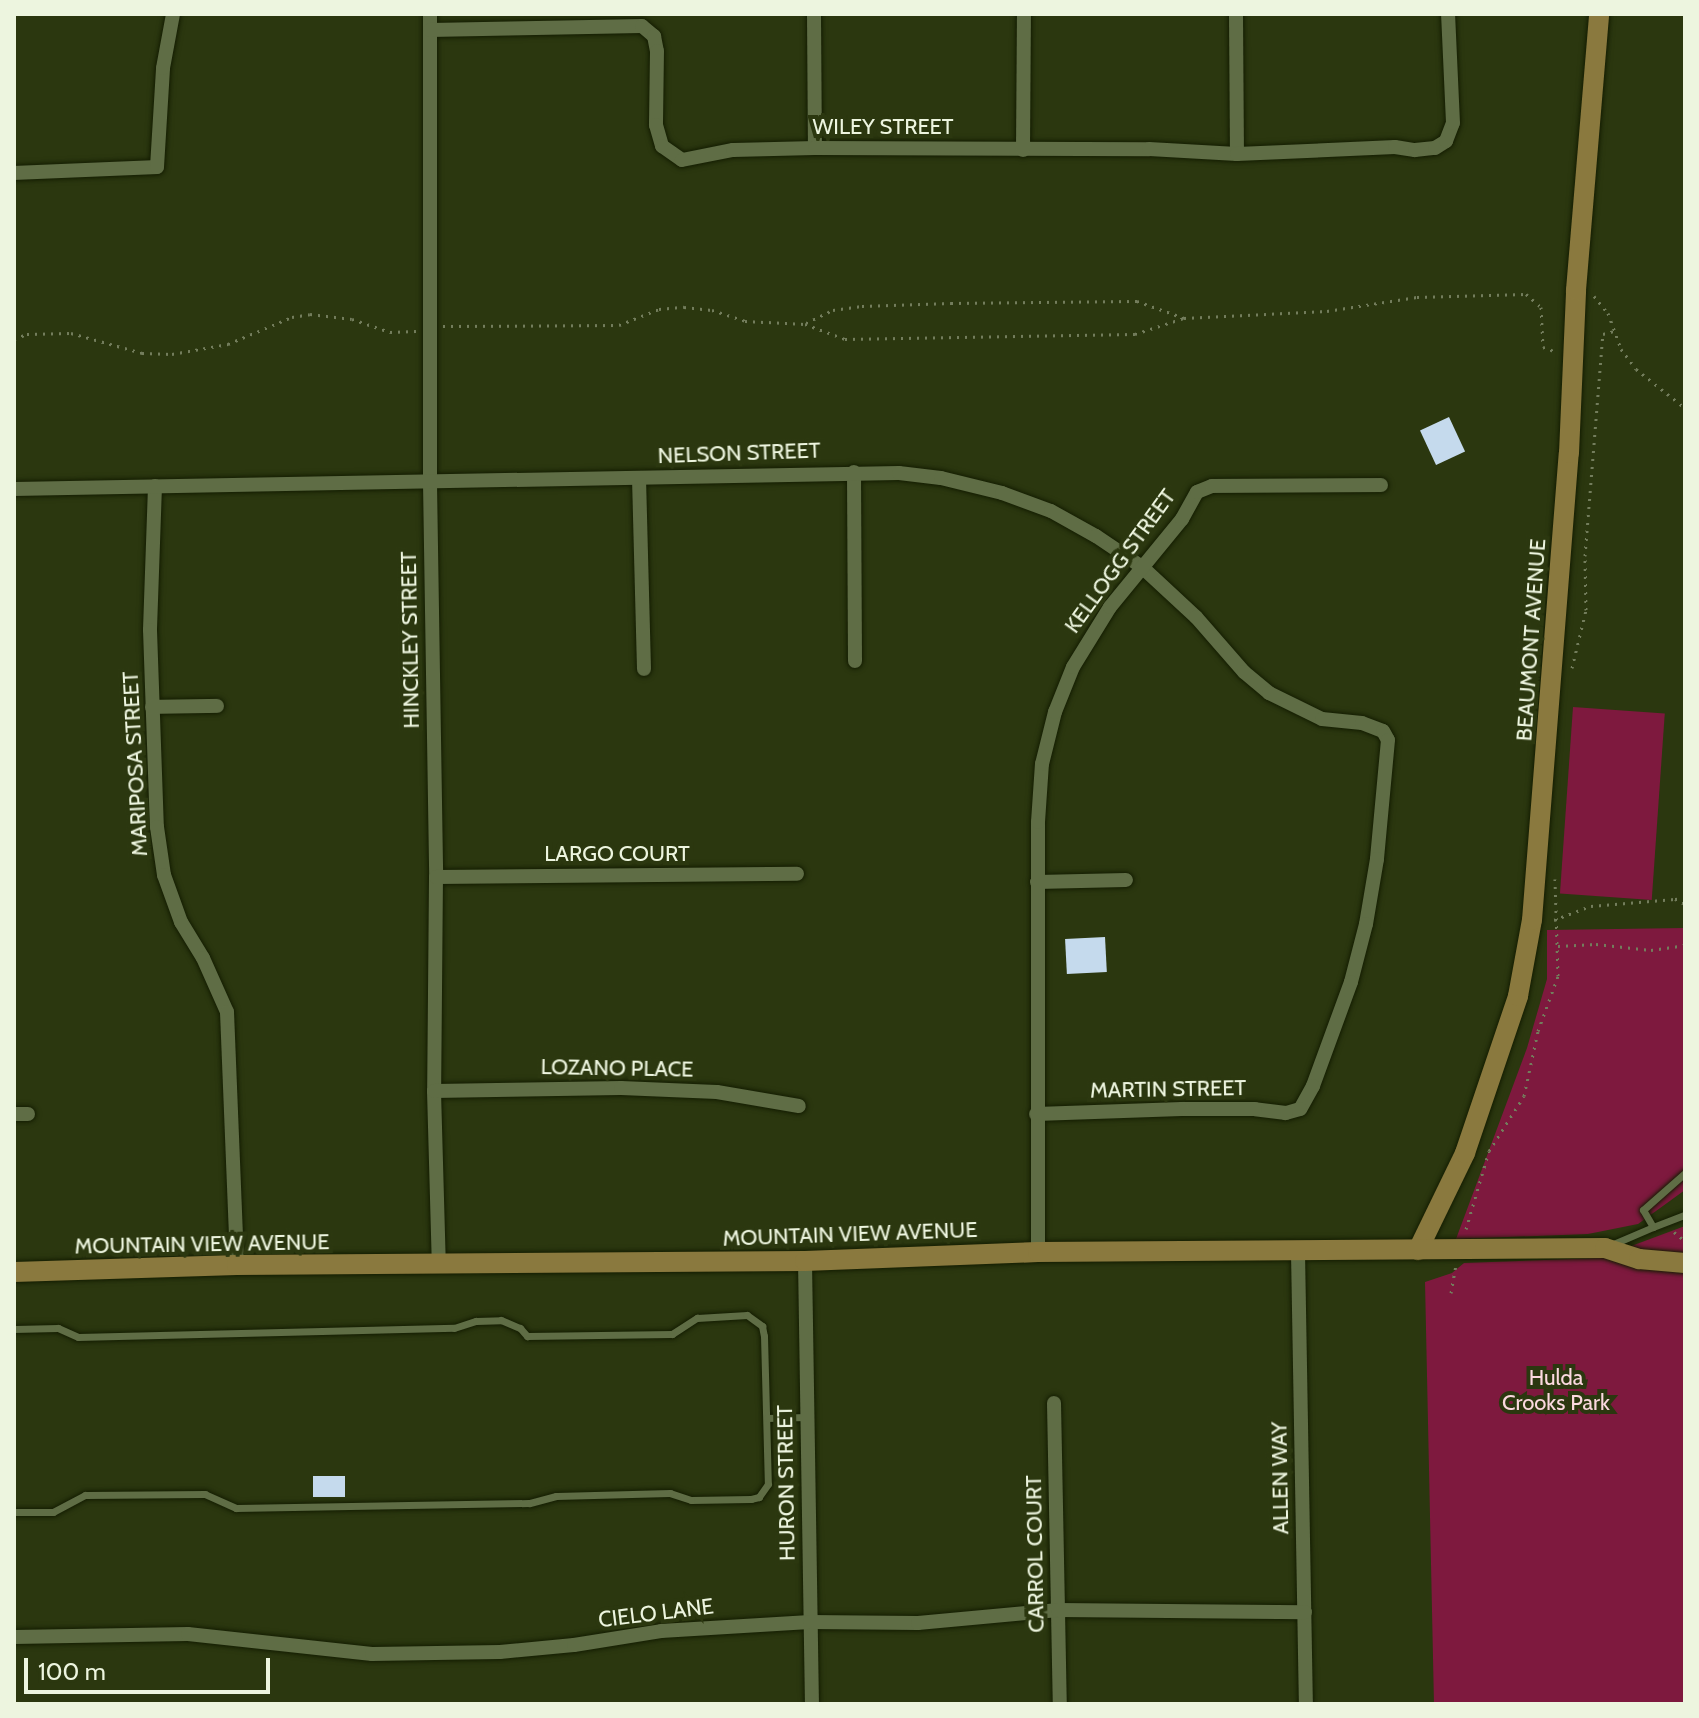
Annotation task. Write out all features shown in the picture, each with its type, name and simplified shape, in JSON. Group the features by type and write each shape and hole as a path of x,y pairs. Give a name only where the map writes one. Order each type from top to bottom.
{"street":[{"path":"14,173 157,167 163,68 173,14"},
{"name":"HINCKLEY STREET","path":"430,14 430,483 436,877 434,1091 439,1265"},
{"path":"814,14 815,148"},
{"path":"1023,150 1024,14"},
{"path":"1236,14 1237,154"},
{"name":"WILEY STREET","path":"430,30 642,26 654,36 656,125 662,146 682,160 733,150 815,148 1149,149 1237,154 1395,147 1415,150 1435,148 1446,141 1453,123 1448,14"},
{"name":"BEAUMONT AVENUE","path":"1418,1250 1465,1153 1518,996 1532,920 1568,469 1576,290 1599,14"},
{"path":"854,472 855,661"},
{"name":"NELSON STREET","path":"14,489 430,483 854,472 941,478 1002,493 1051,511 1142,567 1196,617 1244,672 1269,693 1322,719 1362,723 1383,731 1388,740 1377,859 1366,924 1351,982 1313,1086 1300,1109"},
{"path":"639,478 644,669"},
{"name":"KELLOGG STREET","path":"1038,1252 1037,882 1042,764 1055,712 1080,656 1110,607 1182,519 1197,492 1212,486 1381,485"},
{"name":"MARIPOSA STREET","path":"155,486 152,707 157,827 164,875 181,922 203,958 227,1012 237,1265"},
{"path":"152,707 217,706"},
{"name":"LARGO COURT","path":"436,877 797,874"},
{"path":"1037,882 1126,880"},
{"name":"LOZANO PLACE","path":"434,1091 621,1088 717,1092 799,1106"},
{"name":"MARTIN STREET","path":"1036,1114 1196,1109 1255,1109 1286,1113 1300,1109"},
{"name":"MOUNTAIN VIEW AVENUE","path":"14,1272 237,1265 805,1261 1038,1252 1605,1248 1639,1259 1685,1263"},
{"name":"ALLEN WAY","path":"1298,1252 1306,1704"},
{"name":"HURON STREET","path":"805,1261 812,1704"},
{"name":"CARROL COURT","path":"1054,1403 1060,1704"},
{"name":"CIELO LANE","path":"14,1637 188,1634 372,1654 500,1652 574,1645 661,1631 810,1622 918,1623 1058,1610 1305,1612"}],"lane":[{"path":"1653,1227 1643,1210 1685,1173"},
{"path":"1605,1248 1685,1215"},
{"path":"14,1329 58,1328 78,1337 454,1328 476,1321 501,1320 520,1328 527,1336 672,1334 697,1318 747,1315 762,1326 768,1484 759,1497 751,1499 691,1500 670,1493 655,1493 556,1496 529,1503 236,1508 205,1494 85,1495 53,1512 14,1512"},
{"path":"767,1418 807,1417"}],"path":[{"path":"1576,290 1593,295 1608,313 1621,349 1636,369 1685,408"},
{"path":"14,339 27,334 71,333 142,353 172,354 228,344 292,317 310,314 352,319 390,332 409,333 431,326 619,325 659,309 684,307 712,310 745,321 805,324 845,339 1135,334 1184,318 1327,311 1417,297 1526,294 1541,307 1543,347 1548,352 1573,352"},
{"path":"805,324 833,310 951,303 1137,301 1184,318"},
{"path":"1532,920 1567,918 1591,906 1675,899 1685,901"},
{"path":"1557,946 1596,944 1651,950 1685,945"},
{"path":"1672,1230 1685,1241"}],"green space":[{"path":"1573,707 1665,713 1652,900 1560,894"},
{"path":"1685,928 1685,1190 1638,1224 1588,1234 1456,1239 1527,1048 1547,979 1547,930"},
{"name":"Hulda Crooks Park","path":"1685,1226 1685,1704 1434,1704 1425,1282 1452,1273 1464,1263 1599,1258"}],"building":[{"path":"1449,417 1465,451 1436,465 1420,431"},
{"path":"1105,937 1107,972 1067,974 1065,939"},
{"path":"313,1476 345,1476 345,1497 313,1497"}]}
